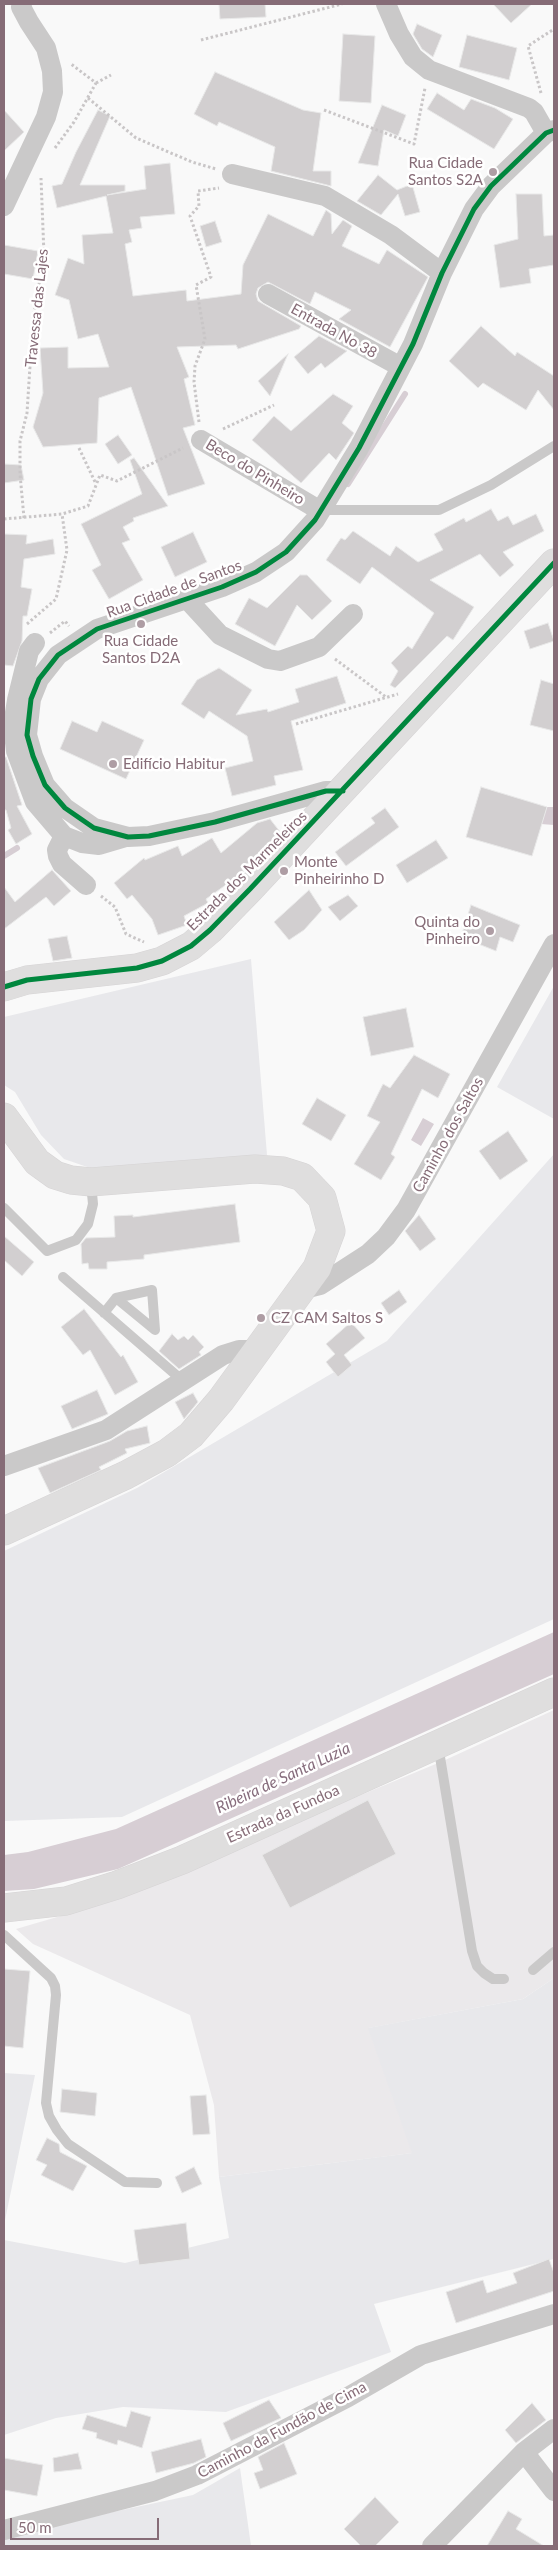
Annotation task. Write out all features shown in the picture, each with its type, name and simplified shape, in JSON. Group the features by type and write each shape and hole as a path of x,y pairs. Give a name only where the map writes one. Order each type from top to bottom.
{"main road":[{"name":"Estrada dos Marmeleiros","path":"4,987 45,977 137,968 162,960 190,946 210,930 343,791 554,563"},
{"path":"4,1117 37,1162 55,1175 91,1182 255,1170 283,1171 302,1177 322,1198 331,1231 317,1268 221,1400 191,1435 126,1475 4,1531"},
{"name":"Estrada da Fundoa","path":"4,1908 66,1901 117,1885 182,1860 554,1692"}],"street":[{"path":"386,4 399,34 413,57 428,70 529,108 550,132"},
{"path":"4,206 46,117 53,92 52,71 46,48 15,5"},
{"name":"Rua Cidade de Santos","path":"343,791 326,791 215,822 149,836 128,837 94,828 66,808 45,785 32,756 27,735 30,698 39,679 58,655 97,629 156,611 186,598 222,587 256,572 286,552 315,520 319,510 359,448 401,367 442,274 474,209 485,194 550,132"},
{"path":"232,174 325,196 391,236 442,274"},
{"name":"Entrada No 38","path":"268,294 401,367"},
{"name":"Beco do Pinheiro","path":"201,440 319,510"},
{"path":"186,598 220,635 268,659 280,661 294,658 319,647 353,614"},
{"path":"32,647 22,675 12,725 16,751 35,802 64,836 82,844 99,845 128,837"},
{"path":"64,836 57,850 58,856 62,864 86,884"},
{"name":"Caminho dos Saltos","path":"304,1284 312,1287 320,1285 368,1254 386,1236 406,1210 554,944"},
{"path":"4,1466 106,1430 223,1355 239,1350 256,1350"},
{"name":"Caminho da Fundão de Cima","path":"4,2530 155,2492 197,2475 422,2355 554,2314"},
{"path":"432,2546 524,2452 554,2429"},
{"path":"524,2452 554,2491"}],"lane":[{"name":"Beco do Pinheiro","path":"319,510 439,510 491,485 554,446"},
{"path":"4,1208 47,1251 76,1240 88,1224 93,1204 91,1182"},
{"path":"63,1277 183,1381"},
{"path":"104,1313 116,1298 152,1290 155,1330 116,1298"},
{"path":"438,1745 472,1951 477,1966 484,1973 493,1978 504,1979"},
{"path":"4,1935 51,1978 55,1986 56,1995 46,2103 49,2116 57,2130 68,2144 125,2182 156,2183"},
{"path":"533,1970 554,1952"}],"path":[{"path":"201,40 342,4"},
{"path":"542,96 528,46 554,29"},
{"path":"72,65 96,83"},
{"path":"324,110 414,144 428,70"},
{"path":"51,153 74,122 96,83 111,75"},
{"path":"88,98 136,138 192,162 232,174 231,186 198,191 199,206 190,216 211,277 196,284 205,338 195,366 194,382 201,440 274,405"},
{"path":"4,519 62,514 88,506 96,485 79,448"},
{"path":"32,647 18,632 56,599 67,550 62,514"},
{"path":"319,647 387,697"},
{"path":"296,724 404,692"},
{"path":"86,884 115,907 126,934"}],"shaded area":[{"path":"251,959 267,1155 96,1170 64,1159 41,1135 15,1092 4,1085 4,1017"},
{"path":"554,986 554,1119 497,1087"},
{"path":"554,1154 554,1619 122,1817 4,1821 4,1551 137,1488 387,1341"},
{"path":"554,1710 554,1978 523,1999 369,2028 413,2153 219,2177 214,2105 190,2015 33,1944 16,1929 88,1908 443,1761"},
{"path":"554,1978 554,2259 374,2304 391,2352 226,2412 123,2407 56,2418 4,2435 4,2240 125,2263 229,2238 219,2177 412,2153 368,2028 523,1999"},
{"path":"4,2073 35,2075 4,2225"},
{"path":"240,2468 251,2546 4,2546 4,2535 193,2495"}],"water":[{"path":"547,807 554,807 554,825 541,824"},
{"path":"423,1118 434,1124 421,1146 411,1140"},
{"name":"Ribeira de Santa Luzia","path":"554,1632 554,1674 118,1869 34,1889 4,1891 4,1855 28,1852 116,1829"}],"building":[{"path":"219,4 265,4 266,17 220,19"},
{"path":"493,4 532,4 511,23"},
{"path":"417,24 442,35 433,57 422,49 413,34"},
{"path":"343,34 375,36 371,103 339,101"},
{"path":"467,35 517,48 509,80 459,67"},
{"path":"215,72 303,110 321,113 313,171 331,171 331,186 271,171 275,147 219,122 217,126 194,114"},
{"path":"437,93 464,110 471,99 495,108 513,119 494,149 427,109"},
{"path":"382,105 406,115 398,136 384,130 378,166 358,163"},
{"path":"4,110 24,132 4,151"},
{"path":"98,110 110,116 80,185 125,185 125,191 107,195 146,189 144,166 170,163 175,214 140,217 142,228 129,230 132,242 125,244 133,296 186,290 187,301 241,294 243,265 268,214 313,236 326,210 331,214 332,234 343,220 352,226 342,246 379,264 387,250 428,277 390,347 339,319 351,310 315,292 310,304 268,282 258,288 256,294 258,301 301,326 299,329 238,349 236,345 177,347 189,377 184,379 195,425 183,428 205,484 168,496 131,387 99,398 97,443 43,447 33,427 43,393 40,348 68,347 68,368 109,367 98,334 78,339 69,300 55,295 68,258 84,264 82,235 113,233 106,196 57,208 52,186 62,184"},
{"path":"378,175 397,190 412,184 420,212 405,216 398,194 381,215 357,201"},
{"path":"516,194 542,194 544,236 554,235 554,265 529,269 531,283 500,288 494,245 518,239"},
{"path":"215,221 222,242 206,247 200,226"},
{"path":"4,245 38,251 33,279 4,274"},
{"path":"481,326 515,356 517,352 554,376 554,410 538,390 526,410 483,383 478,388 449,361"},
{"path":"319,336 347,351 325,368 321,363 308,374 294,357"},
{"path":"288,354 270,396 258,381"},
{"path":"333,394 353,406 342,423 354,433 336,460 329,453 301,483 252,440 274,416 291,431"},
{"path":"118,435 132,455 118,464 105,444"},
{"path":"134,458 168,506 133,518 134,521 123,527 130,540 122,543 143,580 109,599 92,570 101,565 81,524 142,494 130,460"},
{"path":"4,464 21,465 24,480 4,483"},
{"path":"491,509 498,521 508,516 513,525 536,514 544,531 503,552 514,565 500,577 480,554 430,580 474,607 453,640 447,636 395,688 390,685 398,671 391,663 408,646 412,649 434,613 372,567 360,584 326,560 341,538 345,540 353,531 390,556 396,546 418,562 443,550 434,534 464,518 466,522"},
{"path":"193,532 207,562 175,577 161,547"},
{"path":"4,534 27,535 26,544 53,539 55,554 24,559 21,587 32,589 27,616 23,616 22,641 13,666 4,665"},
{"path":"300,575 307,575 332,601 312,620 297,605 275,646 235,624 249,598 267,608"},
{"path":"548,623 554,641 530,649 524,631"},
{"path":"219,668 252,690 236,715 267,709 268,712 299,702 295,689 337,676 346,703 291,721 303,770 274,776 276,785 232,796 225,768 253,761 247,736 209,711 204,719 181,704 197,680"},
{"path":"541,680 554,684 554,731 530,725"},
{"name":"Edifício Habitur","path":"72,721 97,732 102,721 144,740 126,779 60,749"},
{"path":"4,757 6,757 22,805 17,806 32,834 16,844 8,830 11,828 6,810 4,810"},
{"path":"481,787 547,807 532,856 466,837"},
{"path":"385,808 399,827 346,866 335,852 375,823 371,818"},
{"path":"270,819 281,833 242,869 244,872 206,899 208,903 184,916 187,925 158,935 152,919 132,895 127,899 114,883 144,858 145,860 178,846 182,856 212,838 221,853 257,823"},
{"path":"436,840 448,858 407,883 396,865"},
{"path":"52,870 71,891 54,906 46,897 4,929 4,887 15,902"},
{"path":"309,890 322,910 304,930 289,940 274,922"},
{"path":"348,895 358,906 340,921 328,907"},
{"name":"Quinta do Pinheiro","path":"471,905 520,925 513,942 500,937 496,951 461,937"},
{"path":"67,936 72,958 53,961 48,939"},
{"path":"406,1008 414,1047 371,1056 363,1017"},
{"path":"414,1055 450,1074 438,1098 422,1089 391,1154 395,1157 381,1180 354,1164 380,1122 367,1116 383,1084 390,1088"},
{"path":"317,1098 346,1115 331,1141 302,1124"},
{"path":"508,1131 528,1161 500,1180 479,1151"},
{"path":"235,1204 240,1242 144,1255 144,1259 107,1262 107,1269 89,1269 88,1263 82,1264 81,1244 86,1238 115,1237 114,1216 133,1215 133,1217"},
{"path":"419,1215 436,1239 420,1251 405,1231"},
{"path":"4,1236 34,1262 22,1276 4,1260"},
{"path":"399,1290 407,1302 389,1315 381,1303"},
{"path":"84,1309 121,1357 123,1355 138,1382 115,1395 90,1350 83,1355 61,1327"},
{"path":"351,1322 365,1338 344,1355 352,1365 338,1377 326,1362 335,1354 326,1344"},
{"path":"172,1334 178,1340 184,1336 188,1340 193,1335 204,1347 199,1352 201,1355 179,1369 159,1351"},
{"path":"97,1390 108,1414 72,1429 61,1406"},
{"path":"193,1393 198,1402 184,1419 175,1402"},
{"path":"147,1426 150,1443 125,1449 127,1453 99,1467 101,1470 50,1493 38,1468 110,1441 127,1431"},
{"path":"368,1800 396,1854 290,1908 262,1855"},
{"path":"4,1969 30,1971 23,2048 4,2046"},
{"path":"62,2089 97,2093 95,2116 60,2112"},
{"path":"206,2095 210,2134 193,2135 190,2096"},
{"path":"47,2138 59,2144 60,2152 87,2166 73,2191 41,2175 47,2165 36,2160"},
{"path":"194,2167 202,2184 182,2193 175,2177"},
{"path":"186,2223 190,2259 139,2265 134,2230"},
{"path":"549,2259 554,2273 554,2291 456,2323 446,2292 483,2280 487,2293 517,2283 513,2273"},
{"path":"269,2400 281,2418 231,2441 223,2423"},
{"path":"532,2403 546,2420 516,2443 505,2430"},
{"path":"131,2411 151,2417 142,2448 118,2440 117,2445 96,2438 97,2433 82,2429 87,2415 126,2427"},
{"path":"201,2439 206,2457 194,2463 156,2473 151,2452"},
{"path":"284,2443 297,2474 260,2489 254,2473 263,2470 258,2457"},
{"path":"78,2453 82,2469 54,2472 53,2458"},
{"path":"4,2458 43,2465 37,2496 4,2490"},
{"path":"375,2497 399,2522 375,2546 361,2546 344,2529"},
{"path":"508,2511 522,2519 516,2529 544,2546 487,2546"}],"waterway":[{"path":"348,484 405,394"},
{"path":"4,856 17,848"}],"cycle path":[{"path":"343,791 326,791 215,822 149,836 128,837 94,828 65,808 45,785 27,735 31,699 39,679 58,655 97,629 222,587 256,572 286,552 315,520 359,448 413,344 442,273 474,209 491,186 546,133 554,130"},
{"path":"4,987 27,980 137,968 162,961 191,946 210,930 250,889 554,563"}],"place":[{"name":"Rua Cidade Santos S2A","path":"493,172"},
{"name":"Rua Cidade Santos D2A","path":"141,624"},
{"name":"Edifício Habitur","path":"113,764"},
{"name":"Monte Pinheirinho D","path":"284,871"},
{"name":"Quinta do Pinheiro","path":"490,931"},
{"name":"CZ CAM Saltos S","path":"261,1318"}]}
